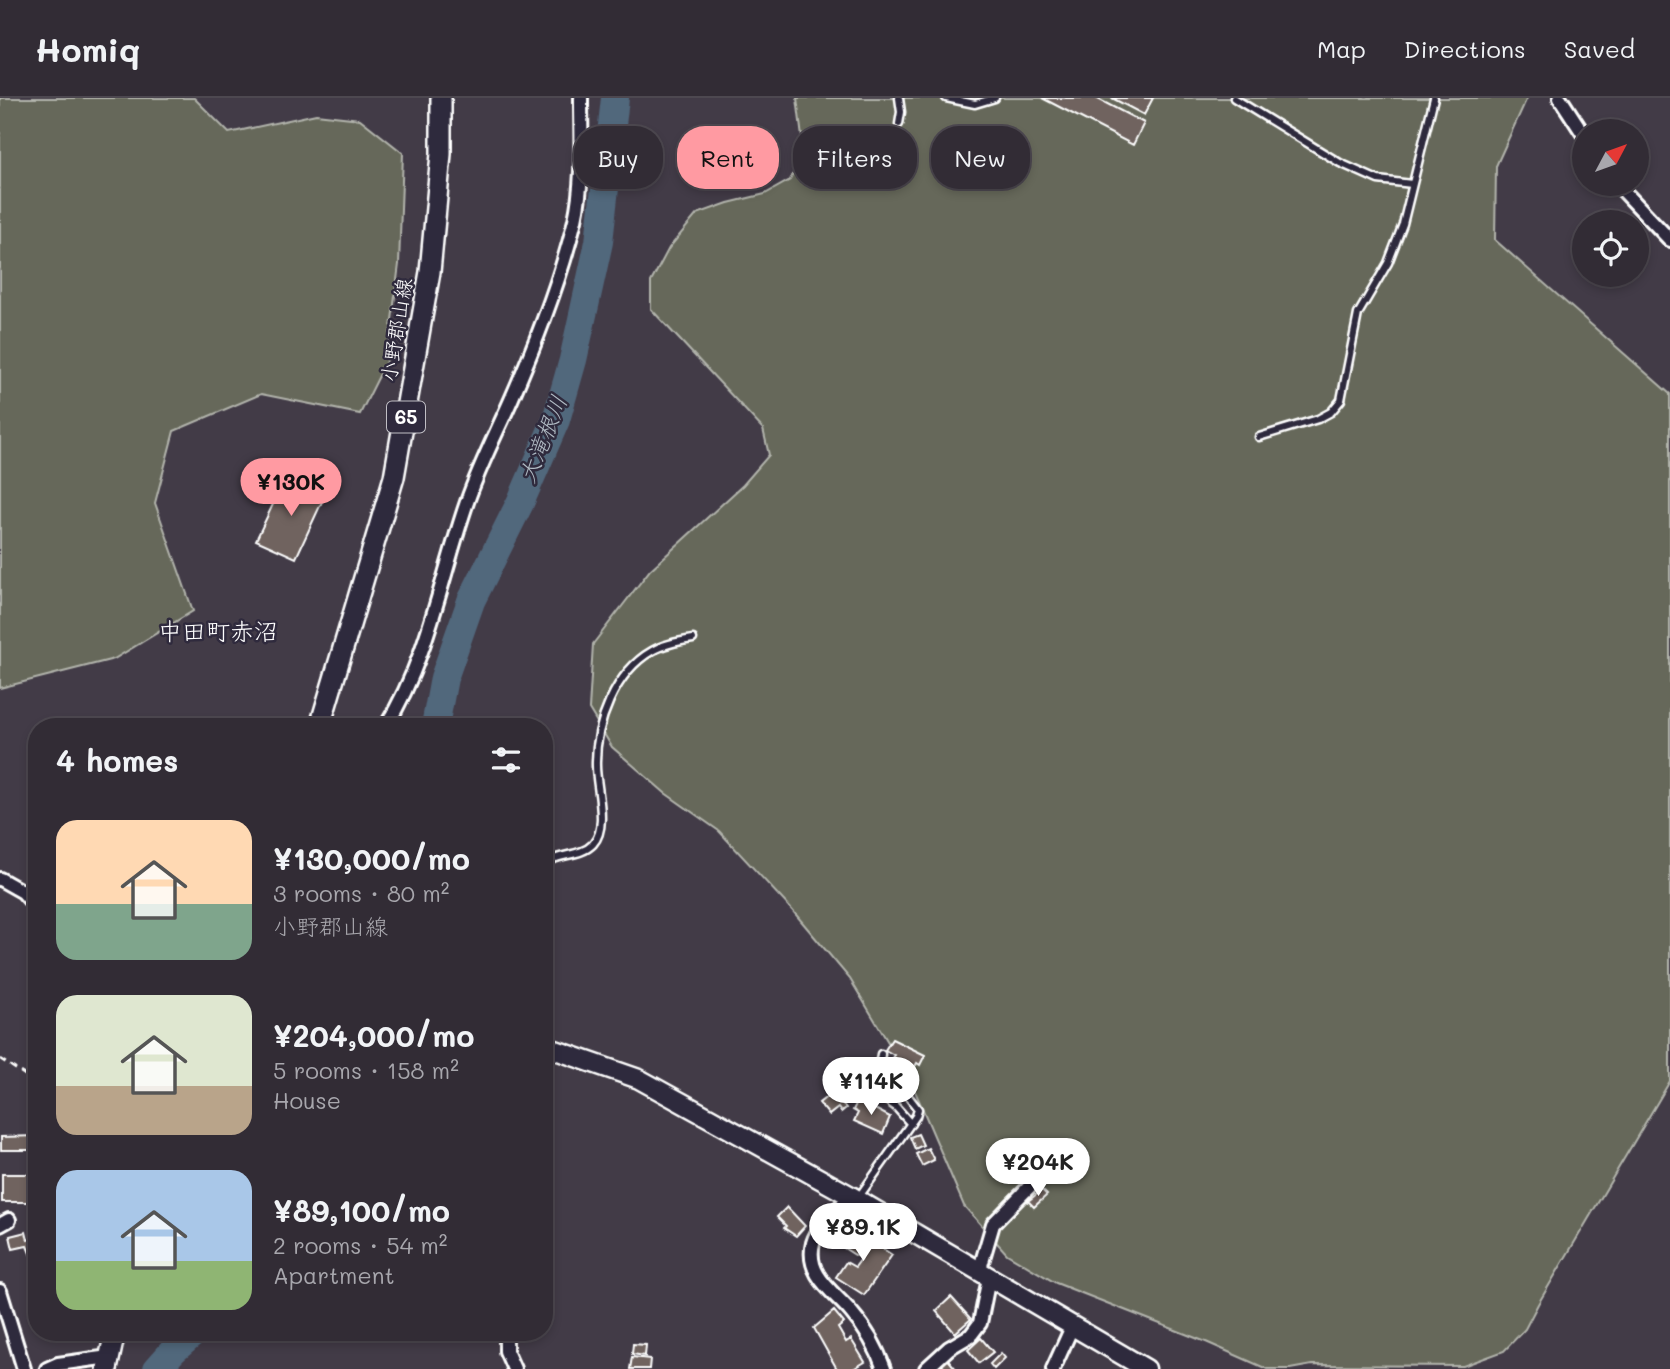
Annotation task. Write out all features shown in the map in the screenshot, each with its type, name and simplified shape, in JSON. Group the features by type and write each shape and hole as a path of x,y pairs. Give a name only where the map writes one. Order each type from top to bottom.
{"main road":[{"name":"小野郡山線","path":"322,718 394,477 430,272 441,154 441,98"},
{"path":"108,1363 114,1341"}],"street":[{"path":"391,718 401,702 414,669 467,502 538,331 569,240 575,219 582,167 581,98"},
{"path":"1560,98 1574,119"},
{"path":"1628,196 1670,240"},
{"path":"0,878 28,898"},
{"path":"553,1049 639,1079 853,1198 1146,1369"},
{"path":"926,1369 949,1348 971,1335 981,1323 984,1275 993,1224 1035,1181"},
{"path":"853,1198 823,1225 813,1242 814,1267 828,1289 852,1312 878,1349 884,1369"},
{"path":"0,1291 24,1369"},
{"path":"1053,1369 1072,1327"},
{"path":"506,1341 506,1351 514,1369"},
{"path":"47,1369 58,1364 108,1363"}],"lane":[{"path":"899,98 899,124"},
{"path":"946,98 975,104 995,98"},
{"path":"1234,98 1340,163 1378,180 1412,184"},
{"path":"1259,437 1318,419 1331,412 1341,400 1358,314 1388,263 1403,224 1433,98"},
{"path":"553,859 592,845 598,835 601,817 596,751 607,706 620,683 634,664 653,650 693,639"},
{"path":"853,1198 911,1124 918,1109 880,1060 881,1054"},
{"path":"873,1090 896,1107 911,1124"}],"path":[{"path":"0,1059 28,1077"}],"green space":[{"path":"0,98 194,98 229,133 316,114 360,119 403,153 399,264 387,360 360,414 261,394 174,431 155,503 193,611 114,659 0,688"},
{"path":"797,98 1527,98 1496,166 1495,240 1670,394 1670,1081 1525,1329 1504,1351 1463,1366 1312,1365 1267,1369 1056,1283 1007,1254 964,1206 909,1077 850,979 792,910 719,831 665,793 612,747 589,709 593,644 650,570 743,485 769,455 763,429 651,309 651,282 669,248 697,214 779,189 793,174 793,189 917,189 917,126 801,126"}],"building":[{"path":"1042,98 1096,98 1144,123 1133,145"},
{"path":"1112,98 1153,98 1144,115"},
{"path":"286,477 325,495 296,558 256,540"},
{"path":"892,1039 925,1055 920,1065 917,1063 913,1070 892,1058 894,1055 885,1050"},
{"path":"842,1062 872,1073 865,1092 835,1081 837,1077 831,1075 833,1067 839,1069"},
{"path":"833,1092 846,1108 841,1112 838,1108 829,1115 819,1103"},
{"path":"858,1100 890,1117 883,1134 854,1121 858,1113 853,1110"},
{"path":"918,1134 923,1145 915,1149 910,1137"},
{"path":"28,1136 28,1150 1,1150 1,1137"},
{"path":"928,1148 934,1160 922,1166 916,1154"},
{"path":"2,1174 28,1174 28,1202 2,1202"},
{"path":"1042,1190 1047,1195 1034,1207 1028,1201"},
{"path":"787,1207 805,1226 796,1236 784,1228 786,1226 777,1217"},
{"path":"856,1230 892,1255 864,1295 836,1277 846,1262 855,1267 861,1259 844,1248 848,1243 844,1240 848,1235 851,1238"},
{"path":"26,1232 28,1248 27,1246 13,1249 10,1236"},
{"path":"951,1297 971,1319 955,1333 936,1311"},
{"path":"834,1311 844,1323 838,1328 846,1342 851,1339 865,1362 853,1369 837,1369 814,1328"},
{"path":"981,1338 993,1352 979,1363 968,1350"},
{"path":"633,1344 646,1345 645,1356 632,1354"},
{"path":"1001,1353 1005,1358 994,1369 990,1364"},
{"path":"632,1357 650,1359 649,1369 630,1369"},
{"path":"946,1357 956,1369 945,1369 940,1363"}],"waterway":[{"name":"大滝根川","path":"436,718 444,678 471,601 520,503 556,420 573,360 599,242 615,98"},
{"name":"大滝根川","path":"157,1369 185,1341"}],"district":[{"name":"中田町赤沼","path":"218,632"}]}
